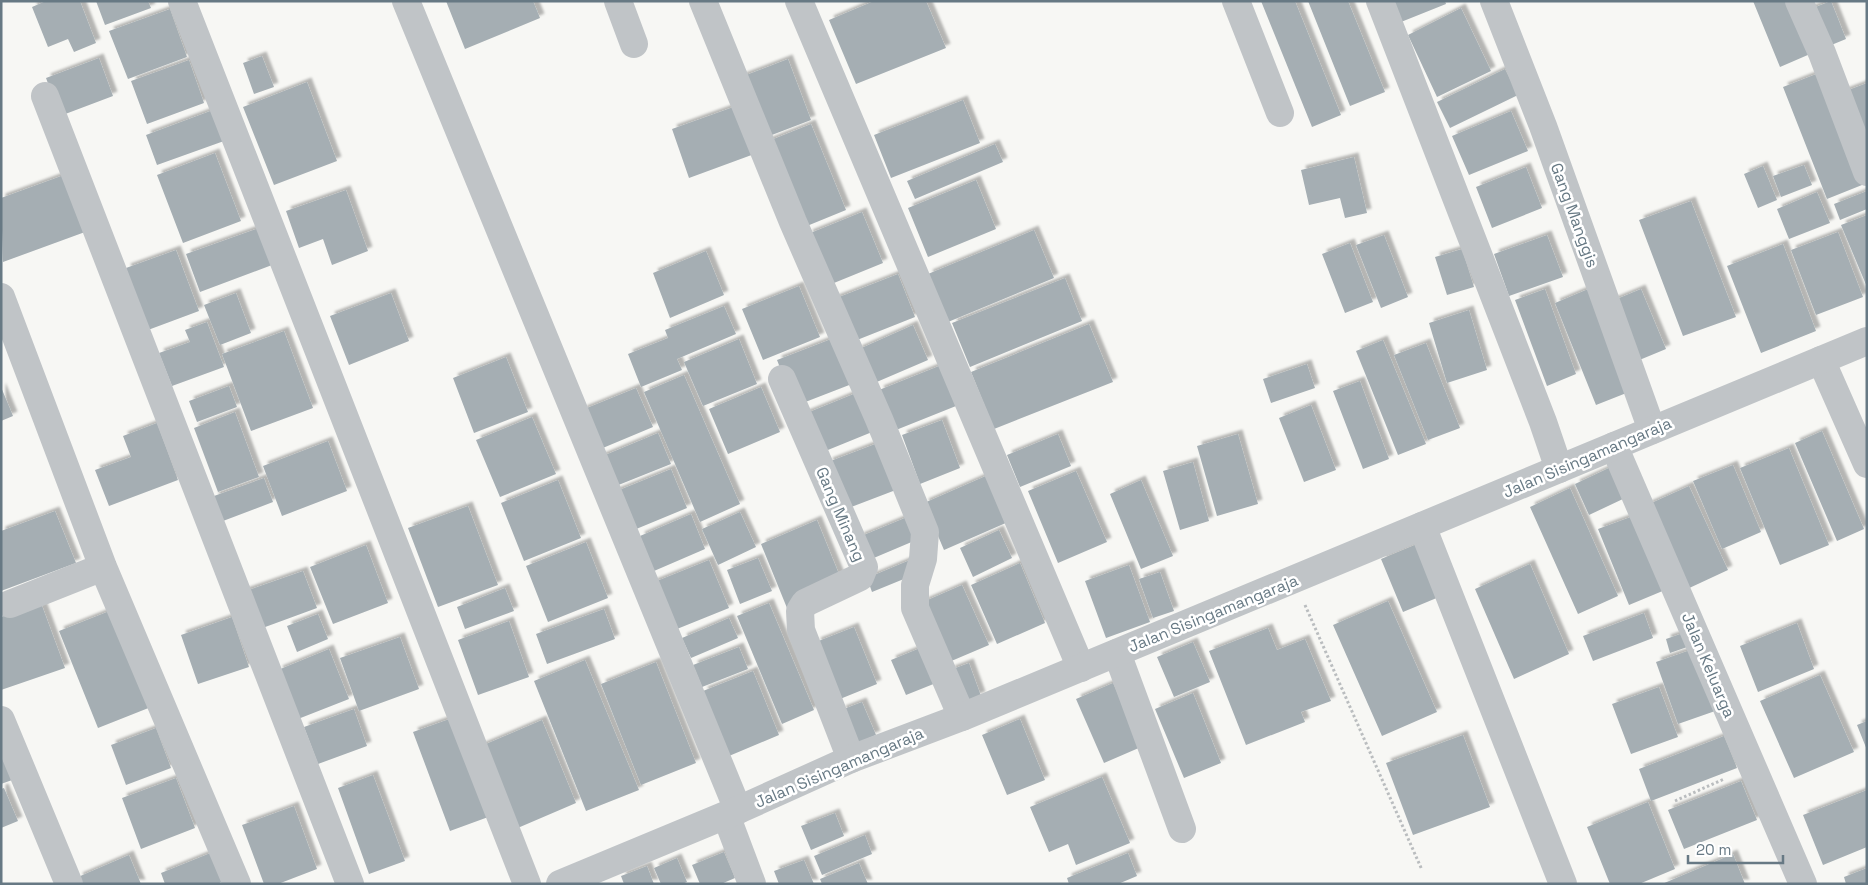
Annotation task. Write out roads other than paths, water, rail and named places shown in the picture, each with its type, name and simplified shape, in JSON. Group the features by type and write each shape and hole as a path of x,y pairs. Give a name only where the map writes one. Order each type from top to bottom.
{"street":[{"path":"182,1 527,884"},
{"path":"406,1 732,812 752,884"},
{"path":"618,1 634,44"},
{"path":"703,1 793,222 879,419 925,532 923,559 915,585 915,608 962,717"},
{"path":"799,1 1081,668"},
{"path":"1236,1 1280,113"},
{"path":"1380,1 1543,422 1559,469"},
{"name":"Gang Manggis","path":"1494,1 1543,126 1652,430"},
{"path":"1800,1 1822,53 1867,172"},
{"path":"46,96 350,884"},
{"path":"1,297 103,567 237,884"},
{"name":"Jalan Sisingamangaraja","path":"560,884 599,876 732,812 851,760 1081,668 1867,341"},
{"path":"1821,360 1867,464"},
{"name":"Gang Minang","path":"782,379 864,567 860,577 805,603 800,611 801,630 851,760"},
{"name":"Jalan Keluarga","path":"1614,446 1803,884"},
{"path":"1422,526 1563,884"},
{"path":"10,604 103,567"},
{"path":"1117,653 1182,829"},
{"path":"1,720 69,884"}]}
